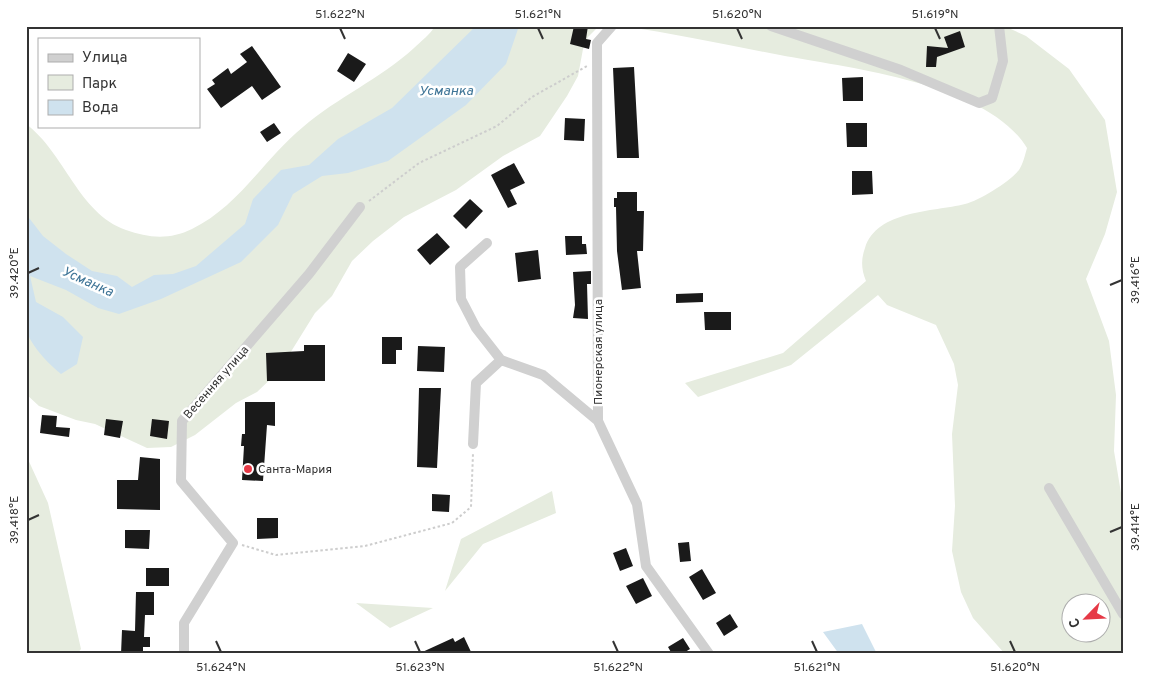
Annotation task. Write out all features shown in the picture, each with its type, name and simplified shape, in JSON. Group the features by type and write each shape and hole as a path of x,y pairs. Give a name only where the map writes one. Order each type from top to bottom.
{"street":[{"name":"Пионерская улица","path":"612,26 597,43 598,420 637,504 646,566 709,654"},
{"path":"771,26 901,70 979,103 992,98 1003,61 999,26"},
{"name":"Весенняя улица","path":"233,543 181,481 182,421 309,274 360,207"},
{"path":"486,243 460,267 461,299 476,328 501,360 543,375 598,420"},
{"path":"473,444 476,383 501,360"},
{"path":"1049,488 1123,614"},
{"path":"184,654 184,623 233,543"}],"path":[{"path":"360,207 419,163 497,126 532,97 587,65"},
{"path":"233,543 276,555 365,546 452,523 471,507 473,444"}],"green space":[{"path":"435,26 606,26 596,29 588,37 583,49 578,76 540,136 503,156 456,190 404,217 373,241 352,261 332,296 315,313 279,371 257,392 236,403 195,435 171,447 147,448 95,424 76,420 39,406 26,394 26,124 40,136 84,197 110,222 142,235 159,237 184,233 224,208 289,140 316,116 401,59 425,38"},
{"path":"623,26 852,26 856,29 864,26 1004,26 1026,36 1069,69 1105,120 1117,192 1105,234 1086,279 1109,341 1116,395 1114,451 1123,505 1123,654 1005,654 973,618 961,592 952,551 955,506 952,434 958,385 954,364 936,325 887,305 878,295 791,365 698,397 685,383 783,353 866,281 862,268 865,248 871,236 881,226 893,219 922,211 965,204 986,195 1019,170 1027,148 1008,126 982,108 950,93 878,73"},
{"path":"26,455 48,503 81,649 77,654 26,654"},
{"path":"552,491 556,513 483,544 445,591 461,539"},
{"path":"356,603 433,608 390,628"}],"water":[{"name":"Усманка","path":"476,26 519,26 506,64 466,105 388,161 348,173 322,176 293,194 278,225 241,262 161,299 119,314 98,308 66,290 30,276 36,302 63,317 83,337 77,364 61,374 37,349 30,339 27,329 25,279 26,214 43,236 66,254 92,271 117,276 132,287 154,275 173,274 196,266 245,224 253,199 281,170 309,165 338,139 392,108"},
{"path":"862,624 877,654 839,654 823,632"}],"building":[{"path":"574,26 588,26 586,39 591,40 589,49 570,44"},
{"path":"960,31 965,47 937,57 936,67 926,67 927,46 948,48 944,37"},
{"path":"252,46 281,87 262,100 252,86 221,108 207,89 215,84 212,80 228,68 231,74 247,62 240,54"},
{"path":"348,53 366,64 354,82 337,71"},
{"path":"634,67 639,158 617,158 613,68"},
{"path":"863,77 863,101 843,101 842,78"},
{"path":"565,118 585,119 584,141 564,140"},
{"path":"274,123 281,133 267,142 260,132"},
{"path":"846,123 867,123 867,147 847,147"},
{"path":"514,163 525,183 510,190 517,204 508,208 491,175"},
{"path":"852,171 872,171 873,194 852,195"},
{"path":"617,192 637,192 637,211 644,211 643,251 637,251 641,288 622,290 617,251 616,207 614,207 614,198 617,198"},
{"path":"470,199 483,211 466,229 453,216"},
{"path":"437,233 450,247 430,265 417,250"},
{"path":"565,236 582,236 582,244 586,244 587,254 566,255"},
{"path":"538,250 541,279 518,282 515,253"},
{"path":"591,271 591,284 587,284 588,319 573,318 575,305 573,272"},
{"path":"703,293 703,302 676,303 676,294"},
{"path":"704,312 731,312 731,330 705,330"},
{"path":"382,337 402,337 402,350 396,350 396,364 382,364"},
{"path":"304,345 325,345 325,381 267,381 266,353 304,351"},
{"path":"418,346 445,347 444,372 417,371"},
{"path":"419,388 441,388 437,468 417,467"},
{"path":"245,402 275,402 275,426 267,425 263,481 242,480 244,446 241,446 242,434 245,434"},
{"path":"42,415 57,416 56,427 70,428 69,437 40,433"},
{"path":"106,419 123,421 120,438 104,435"},
{"path":"152,419 169,421 167,439 150,436"},
{"path":"140,457 160,459 160,510 117,509 117,480 138,480"},
{"path":"432,494 450,495 449,512 432,511"},
{"path":"257,518 278,518 278,538 257,539"},
{"path":"125,530 150,530 149,549 125,548"},
{"path":"689,542 691,561 680,562 678,543"},
{"path":"626,548 633,566 620,571 613,553"},
{"path":"146,568 169,568 169,586 146,586"},
{"path":"702,569 716,593 703,600 689,577"},
{"path":"643,578 652,596 636,604 626,586"},
{"path":"136,592 154,592 154,615 145,615 144,637 150,637 150,647 143,647 143,654 121,654 122,630 135,631"},
{"path":"730,614 738,627 724,636 716,623"},
{"path":"464,637 472,654 418,654 453,638 455,642"},
{"path":"683,638 690,649 682,654 672,654 668,647"}],"place":[{"name":"Санта-Мария","path":"248,469"}]}
